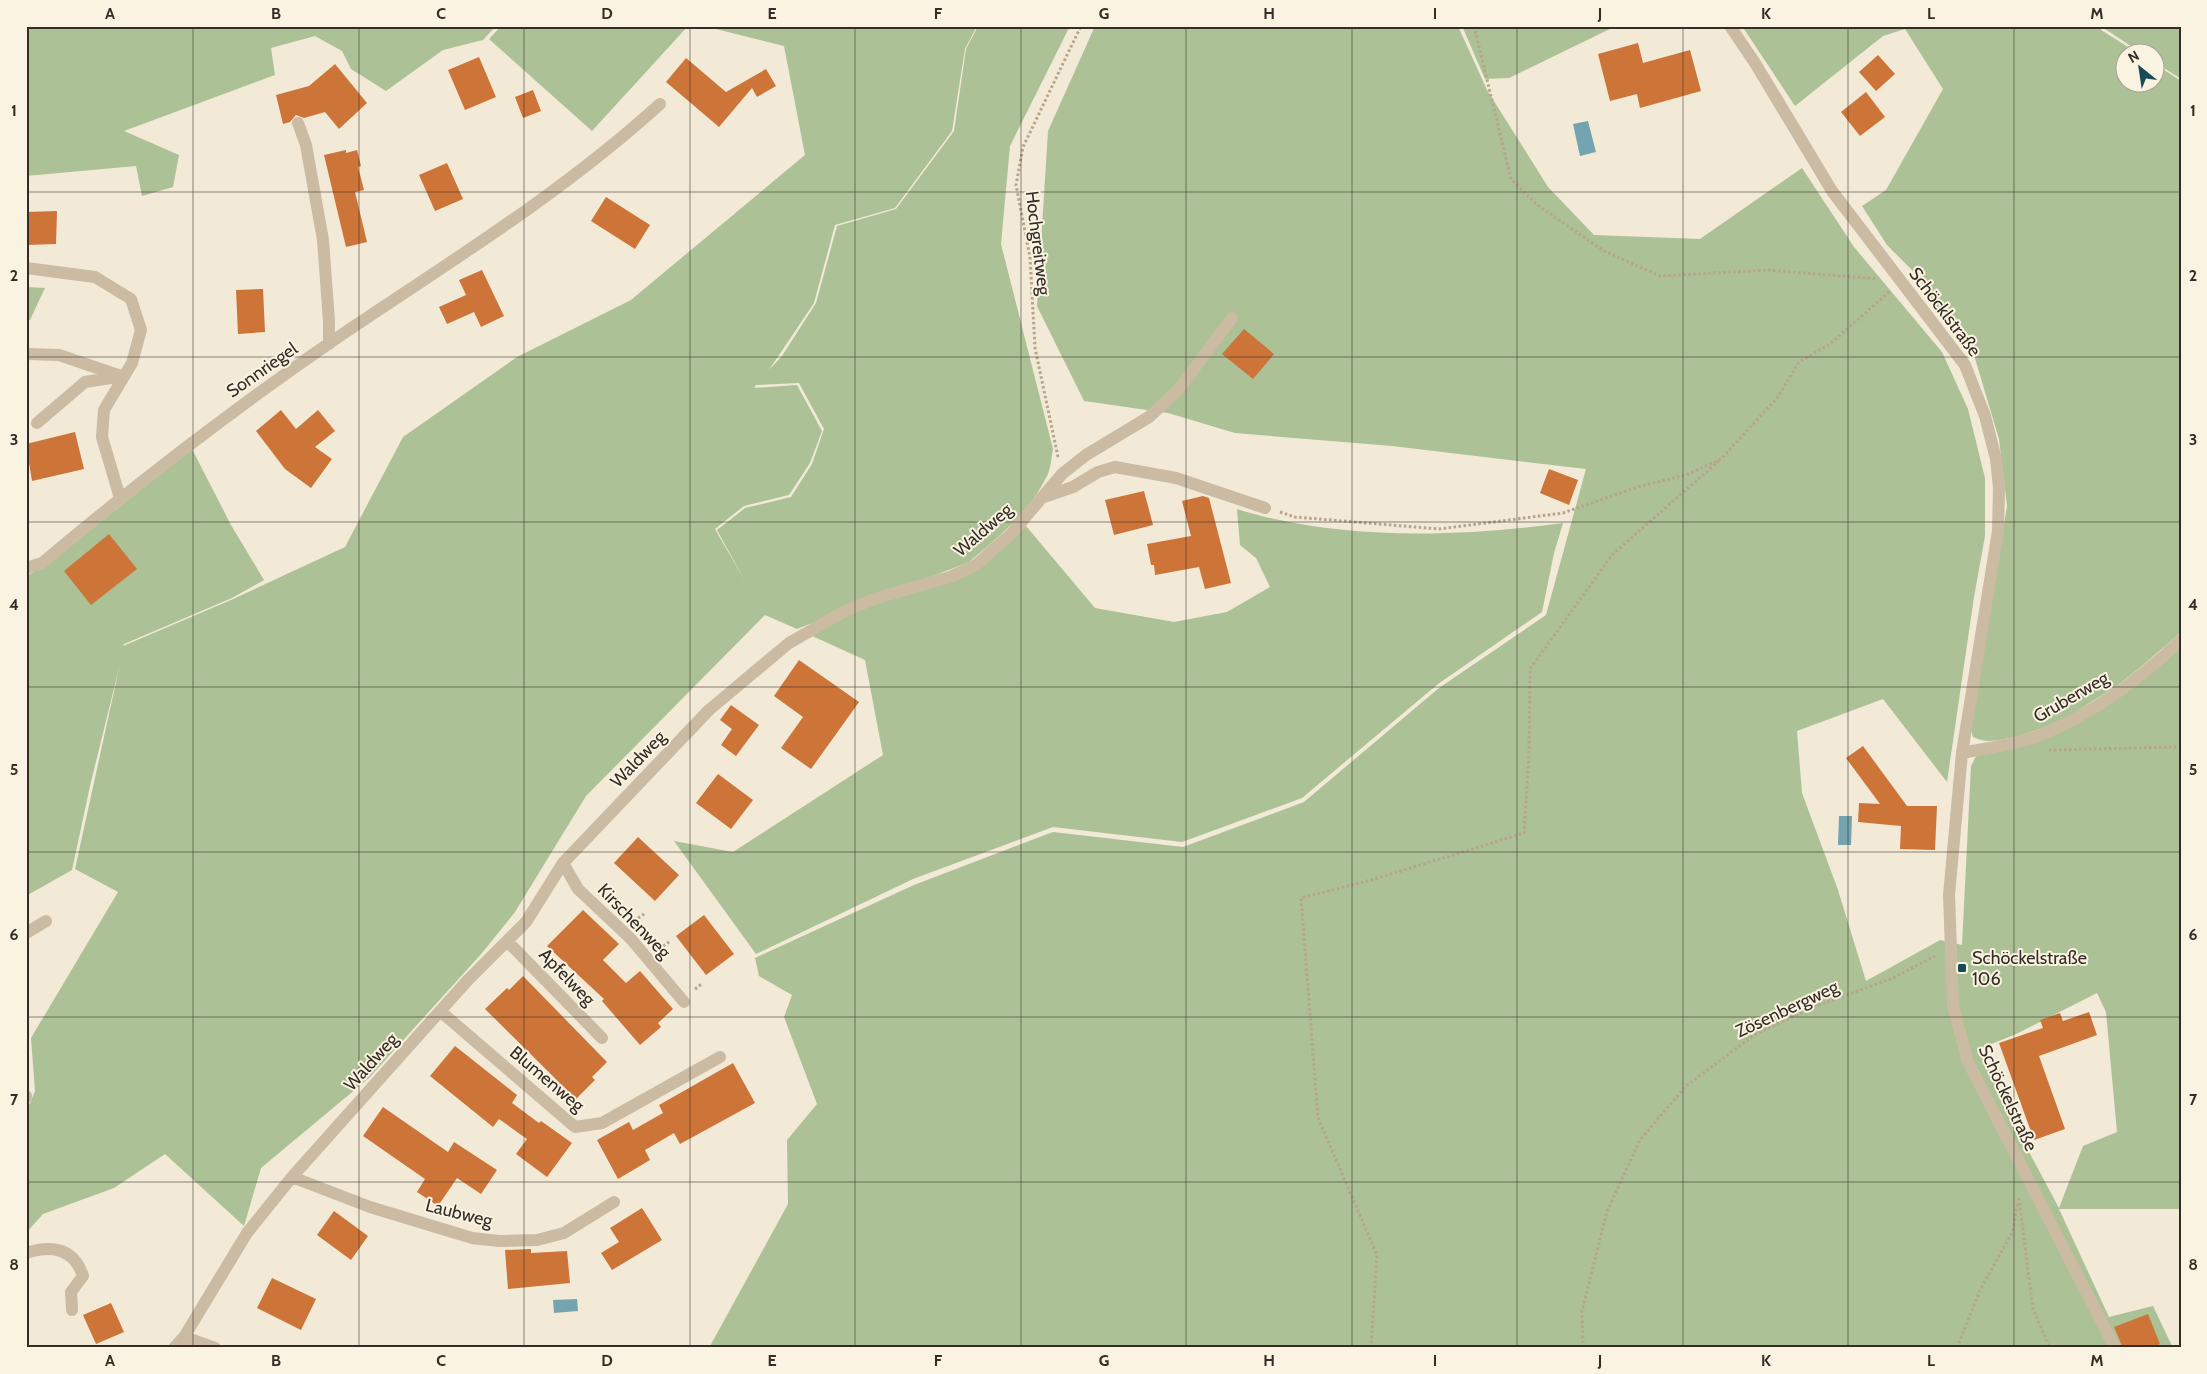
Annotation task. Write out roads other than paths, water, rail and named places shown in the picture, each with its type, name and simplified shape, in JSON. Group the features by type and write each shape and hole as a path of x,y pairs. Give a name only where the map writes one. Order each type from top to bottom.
{"street":[{"name":"Schöcklstraße","path":"1730,26 1755,62 1832,191 1965,365 1985,416 1996,459 1999,488 1998,530 1962,753"},
{"name":"Sonnriegel","path":"26,568 42,563 120,498 234,411 328,344 527,209 592,161 660,104"},
{"path":"298,122 306,145 323,240 329,321 328,344"},
{"path":"26,268 95,277 131,299 141,330 132,363 104,410 102,437 120,498"},
{"name":"Waldweg","path":"174,1348 184,1337 247,1233 292,1177 440,1011 526,922 564,862 709,710 789,643 845,611 877,598 950,578 976,564 1011,534 1062,474 1086,455 1149,417 1178,389 1232,318"},
{"path":"26,354 59,355 124,376"},
{"path":"37,423 85,382 124,376"},
{"path":"1041,498 1073,487 1098,472 1115,467 1176,478 1265,508"},
{"name":"Gruberweg","path":"1962,753 2036,737 2076,718 2113,695 2181,640"},
{"name":"Schöckelstraße","path":"1962,753 1949,895 1953,1006 1968,1062 2115,1348"},
{"name":"Kirschenweg","path":"564,862 578,889 631,939 684,1002"},
{"path":"26,933 46,921"},
{"name":"Apfelweg","path":"507,941 602,1038"},
{"name":"Blumenweg","path":"440,1011 574,1127 602,1123 720,1057"},
{"name":"Laubweg","path":"292,1177 370,1207 472,1238 499,1241 537,1240 564,1233 614,1202"},
{"path":"26,1253 49,1249 66,1252 78,1262 83,1276 71,1292 72,1310"},
{"path":"184,1337 215,1348"}],"water":[{"path":"1588,121 1596,152 1580,156 1573,124"},
{"path":"1839,816 1852,816 1851,845 1838,845"},
{"path":"577,1299 578,1311 554,1313 553,1300"}],"place":[{"name":"Schöckelstraße 106","path":"1962,968"}]}
